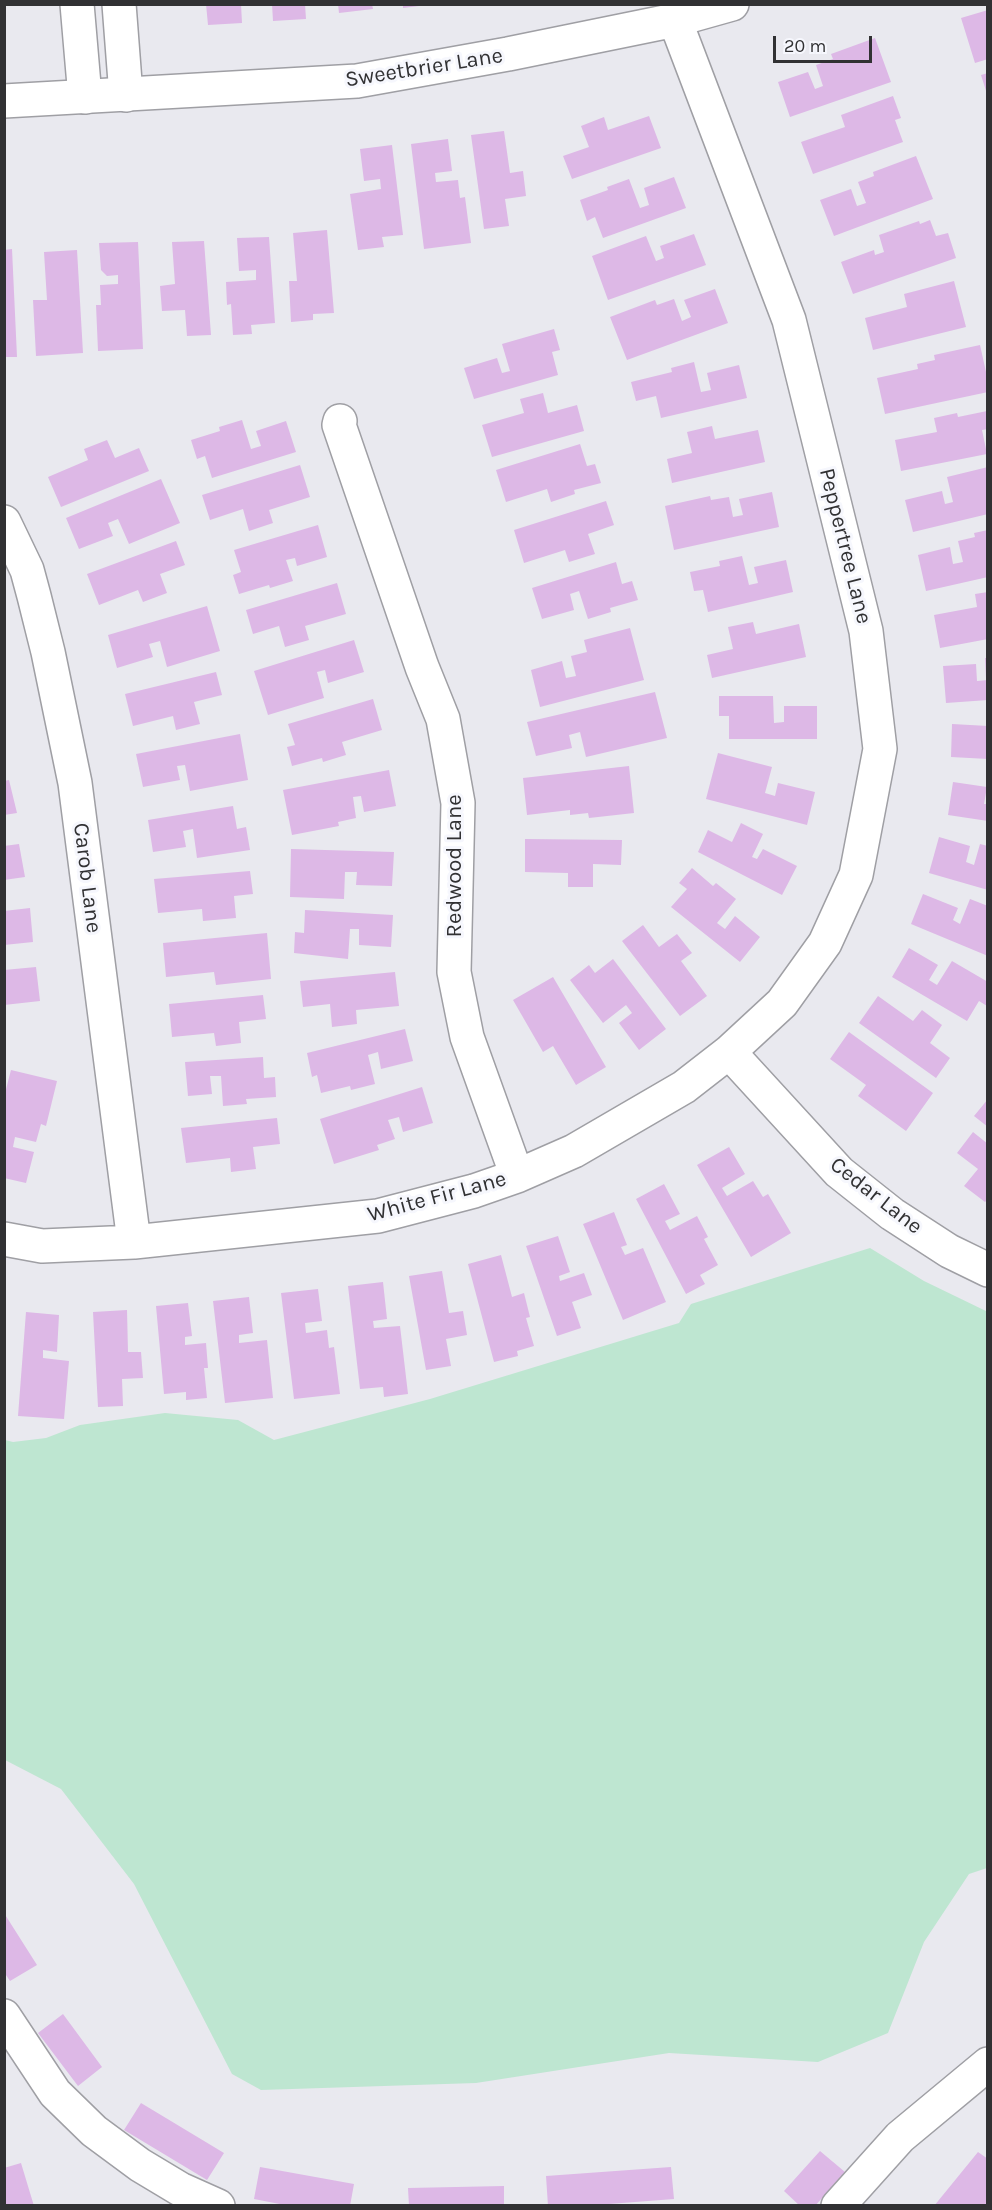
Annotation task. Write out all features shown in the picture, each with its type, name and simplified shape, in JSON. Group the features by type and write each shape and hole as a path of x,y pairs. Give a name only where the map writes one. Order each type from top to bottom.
{"street":[{"path":"77,4 107,96"},
{"path":"107,96 119,4"},
{"name":"Sweetbrier Lane","path":"4,101 357,81 508,54 675,20 732,4"},
{"name":"Peppertree Lane","path":"675,20 789,320 866,631 880,749 856,875 825,943 782,1003 729,1052"},
{"name":"Redwood Lane","path":"340,421 339,425 442,719 458,803 454,972 467,1037 517,1176"},
{"name":"Carob Lane","path":"4,522 27,570 48,652 75,783 134,1242"},
{"name":"White Fir Lane","path":"4,1239 42,1246 134,1242 378,1216 474,1191 517,1176 574,1151 684,1087 729,1052"},
{"name":"Cedar Lane","path":"729,1052 838,1172 948,1251 987,1269"},
{"path":"4,2016 55,2093 94,2131 140,2165 180,2189 218,2205"},
{"path":"838,2205 900,2137 987,2064"}],"green space":[{"path":"870,1248 924,1281 988,1312 987,1868 969,1874 924,1942 888,2033 818,2062 669,2053 476,2083 261,2090 232,2074 134,1884 61,1789 5,1760 5,1440 13,1442 46,1438 80,1425 165,1413 238,1420 274,1440 430,1399 679,1323 691,1304"}],"building":[{"path":"206,4 241,4 242,23 208,25"},
{"path":"272,4 305,4 306,19 273,21"},
{"path":"338,4 372,4 373,9 339,13"},
{"path":"403,5 419,5 419,6 403,8"},
{"path":"988,10 988,59 975,63 961,18"},
{"path":"875,38 891,82 790,117 778,82 808,72 815,89 823,86 816,65 833,59 831,54"},
{"path":"988,73 988,94 987,94 981,75"},
{"path":"893,96 901,118 895,120 903,142 813,174 801,142 845,127 841,115"},
{"path":"649,116 661,148 572,179 563,156 589,147 581,126 604,117 608,130"},
{"path":"504,131 510,173 523,171 526,196 505,199 509,226 484,229 471,135"},
{"path":"448,139 452,171 435,173 436,182 458,180 460,198 465,197 471,243 424,249 411,144"},
{"path":"392,145 403,235 382,237 384,247 358,250 350,194 381,189 380,179 364,181 360,149"},
{"path":"916,156 933,199 834,236 820,200 851,189 857,206 866,203 858,182 874,176 873,172"},
{"path":"674,177 686,208 603,238 595,217 587,221 580,200 608,190 607,187 629,179 640,208 649,205 644,188"},
{"path":"930,220 936,236 948,233 956,258 853,294 841,262 874,250 875,255 884,252 879,235 919,221 920,224"},
{"path":"327,230 334,313 313,314 313,320 291,322 289,281 297,281 293,233"},
{"path":"694,234 706,265 608,300 592,256 646,236 656,261 664,258 660,246"},
{"path":"269,237 275,323 251,325 252,334 233,335 231,304 227,305 226,282 256,280 256,270 239,271 237,238"},
{"path":"204,241 211,335 187,336 185,310 162,311 160,286 175,284 172,242"},
{"path":"138,242 143,349 98,351 96,305 101,305 100,285 118,284 118,275 107,276 101,270 99,243"},
{"path":"12,249 17,357 4,357 4,250"},
{"path":"77,250 83,353 36,356 33,300 47,300 44,252"},
{"path":"954,281 966,327 873,350 865,318 907,307 904,294"},
{"path":"715,289 728,323 627,360 610,317 655,300 657,305 674,299 682,321 691,317 684,300"},
{"path":"554,329 560,350 552,352 558,375 474,399 464,368 497,358 502,373 510,371 502,344"},
{"path":"980,345 988,381 988,392 885,414 877,378 918,369 917,364 935,360 934,355"},
{"path":"694,362 701,392 711,390 707,373 739,365 747,398 661,418 656,396 636,401 631,382 672,372 671,368"},
{"path":"543,393 548,413 577,405 584,431 492,457 482,425 524,413 520,399"},
{"path":"987,411 988,429 982,430 987,454 901,471 895,440 937,432 934,418 957,413 958,417"},
{"path":"242,420 251,449 261,446 256,431 286,421 296,452 212,478 205,456 197,459 191,440 220,431 219,427"},
{"path":"712,426 715,439 758,430 765,462 672,483 667,459 692,453 687,432"},
{"path":"107,440 115,458 139,448 149,471 61,507 48,477 88,460 84,449"},
{"path":"580,444 587,466 595,464 601,483 574,490 575,494 551,502 547,489 506,502 496,470"},
{"path":"300,465 310,497 269,510 273,523 249,531 243,509 210,520 202,495"},
{"path":"988,467 988,514 913,532 905,500 942,491 945,504 953,502 947,477"},
{"path":"161,479 180,523 129,544 118,519 108,523 113,536 79,549 66,518"},
{"path":"772,492 779,527 674,550 665,506 710,496 711,500 729,497 733,517 743,515 739,499"},
{"path":"606,501 614,525 588,534 595,554 569,562 565,550 524,563 514,530"},
{"path":"318,525 327,557 297,566 295,558 286,560 293,581 239,594 233,575 241,572 234,550"},
{"path":"988,530 988,577 926,591 918,555 950,547 953,564 963,562 958,541 975,537 974,533"},
{"path":"176,541 185,565 160,574 167,593 143,602 138,590 99,605 87,574"},
{"path":"742,556 749,585 758,583 754,567 786,560 793,592 708,612 703,590 694,591 690,572 720,566 719,561"},
{"path":"616,562 622,584 632,581 638,600 610,608 611,612 588,619 579,591 570,594 574,610 542,619 532,588"},
{"path":"337,583 346,614 305,626 309,640 285,647 279,626 253,634 246,610"},
{"path":"988,592 988,639 940,648 934,615 977,607 975,594"},
{"path":"207,606 220,651 167,667 160,641 149,644 153,657 117,668 108,635"},
{"path":"753,622 756,634 799,624 806,657 712,678 707,655 733,649 728,627"},
{"path":"630,628 644,680 540,707 531,670 562,661 566,678 576,676 571,656 587,652 584,640"},
{"path":"354,640 364,672 328,683 325,670 317,672 324,698 268,715 254,671"},
{"path":"985,658 988,658 988,678 986,678"},
{"path":"976,664 977,681 988,680 988,700 946,703 943,666"},
{"path":"216,672 222,695 194,702 200,724 176,730 173,716 133,726 125,694"},
{"path":"655,692 667,738 586,757 580,732 569,735 572,748 536,756 527,722"},
{"path":"719,696 773,696 774,723 784,722 784,706 817,706 817,739 729,739 729,716 719,716"},
{"path":"373,699 382,730 342,742 346,755 323,762 322,758 292,766 287,747 295,745 288,724"},
{"path":"952,724 988,726 988,759 951,757"},
{"path":"240,734 248,780 190,791 185,765 177,766 180,780 143,787 136,754"},
{"path":"718,753 772,767 765,793 775,796 778,783 815,792 807,825 706,799"},
{"path":"629,766 634,813 589,818 588,813 570,815 570,810 527,815 523,778"},
{"path":"389,770 396,806 364,812 361,796 353,797 356,818 338,822 339,826 292,835 283,790"},
{"path":"9,780 17,813 4,815 4,781"},
{"path":"953,782 987,787 984,804 988,804 988,821 948,815"},
{"path":"233,806 237,829 246,827 250,850 197,858 193,829 183,831 186,847 153,852 148,820"},
{"path":"741,823 763,834 752,857 757,859 763,849 797,866 782,895 698,852 708,830 732,842"},
{"path":"939,837 970,846 966,862 974,865 980,844 988,846 988,890 929,873"},
{"path":"525,839 622,840 621,865 593,864 593,887 568,887 568,873 525,872"},
{"path":"19,844 25,877 4,880 4,846"},
{"path":"291,849 394,852 392,886 356,885 357,872 345,872 344,899 290,897"},
{"path":"692,868 713,886 716,883 736,899 717,923 725,929 735,916 760,937 740,962 671,907 687,889 679,883"},
{"path":"250,871 253,894 234,896 236,918 203,921 202,909 158,913 154,879"},
{"path":"923,894 958,908 953,920 960,924 970,899 988,906 988,956 911,924"},
{"path":"30,908 33,942 4,945 4,911"},
{"path":"305,910 393,915 391,947 359,945 359,929 350,929 348,959 294,953 295,932 304,933"},
{"path":"643,925 659,947 677,934 692,953 681,961 707,996 680,1016 622,941"},
{"path":"267,933 271,979 216,985 214,972 166,977 163,943"},
{"path":"909,948 938,965 929,980 937,985 952,961 988,982 987,1006 979,1001 967,1021 892,977"},
{"path":"613,959 666,1029 639,1050 619,1023 632,1013 626,1005 603,1023 570,980 589,965 595,973"},
{"path":"36,967 40,1001 4,1005 4,970"},
{"path":"395,972 399,1006 356,1010 357,1024 332,1027 330,1004 303,1007 300,981"},
{"path":"553,977 606,1067 576,1085 553,1046 543,1052 513,1000"},
{"path":"263,995 266,1019 239,1022 241,1043 216,1046 214,1033 172,1037 169,1004"},
{"path":"878,996 913,1021 922,1010 942,1025 930,1043 950,1058 936,1078 859,1023"},
{"path":"405,1029 413,1061 381,1069 378,1052 368,1055 375,1084 351,1090 350,1086 321,1093 317,1075 312,1077 307,1053"},
{"path":"849,1032 933,1093 906,1131 858,1096 866,1085 830,1059"},
{"path":"263,1057 264,1078 275,1077 276,1097 246,1099 247,1104 223,1106 221,1076 210,1076 212,1094 188,1096 185,1062"},
{"path":"11,1070 57,1081 46,1126 41,1124 36,1142 15,1137 13,1147 34,1152 26,1183 4,1178 4,1097"},
{"path":"422,1087 433,1123 403,1132 399,1117 388,1120 395,1139 377,1145 379,1150 334,1164 320,1119"},
{"path":"988,1099 988,1127 974,1116"},
{"path":"277,1118 280,1144 253,1147 256,1169 231,1172 230,1158 186,1163 181,1128"},
{"path":"973,1132 988,1144 988,1199 985,1202 964,1186 978,1169 957,1153"},
{"path":"729,1147 745,1174 722,1188 727,1196 753,1181 763,1197 768,1194 791,1233 751,1257 697,1165"},
{"path":"664,1184 680,1214 665,1221 670,1230 697,1216 708,1237 704,1239 718,1265 700,1275 705,1284 686,1294 636,1199"},
{"path":"614,1212 627,1245 621,1247 625,1255 643,1248 666,1302 623,1320 583,1224"},
{"path":"558,1236 570,1272 559,1276 560,1281 584,1273 592,1295 572,1302 581,1328 557,1336 526,1246"},
{"path":"501,1255 512,1297 524,1293 530,1317 526,1318 534,1346 517,1351 518,1356 494,1362 468,1264"},
{"path":"442,1271 449,1313 463,1311 467,1335 446,1339 451,1366 426,1370 409,1276"},
{"path":"383,1282 387,1319 373,1321 374,1328 400,1326 408,1394 384,1397 383,1387 360,1389 348,1286"},
{"path":"318,1289 322,1321 305,1323 306,1333 327,1330 329,1348 334,1347 340,1394 294,1399 281,1293"},
{"path":"249,1297 253,1333 239,1335 239,1343 267,1340 273,1398 225,1403 213,1301"},
{"path":"188,1303 192,1336 185,1337 185,1345 206,1343 208,1368 204,1368 207,1398 186,1400 186,1392 164,1394 156,1306"},
{"path":"127,1310 128,1352 141,1352 143,1378 122,1379 123,1406 98,1407 93,1312"},
{"path":"26,1312 59,1315 57,1352 43,1350 43,1358 69,1361 64,1419 18,1416"},
{"path":"4,1913 37,1965 10,1981 4,1972"},
{"path":"63,2014 102,2067 78,2086 38,2033"},
{"path":"141,2103 224,2153 207,2180 124,2130"},
{"path":"820,2151 845,2172 815,2206 800,2206 784,2191"},
{"path":"978,2152 988,2159 988,2206 934,2206"},
{"path":"21,2163 34,2206 4,2206 4,2168"},
{"path":"260,2167 354,2184 350,2206 290,2206 254,2199"},
{"path":"671,2167 674,2199 583,2206 548,2206 546,2176"},
{"path":"504,2186 504,2206 409,2206 408,2188"}]}
